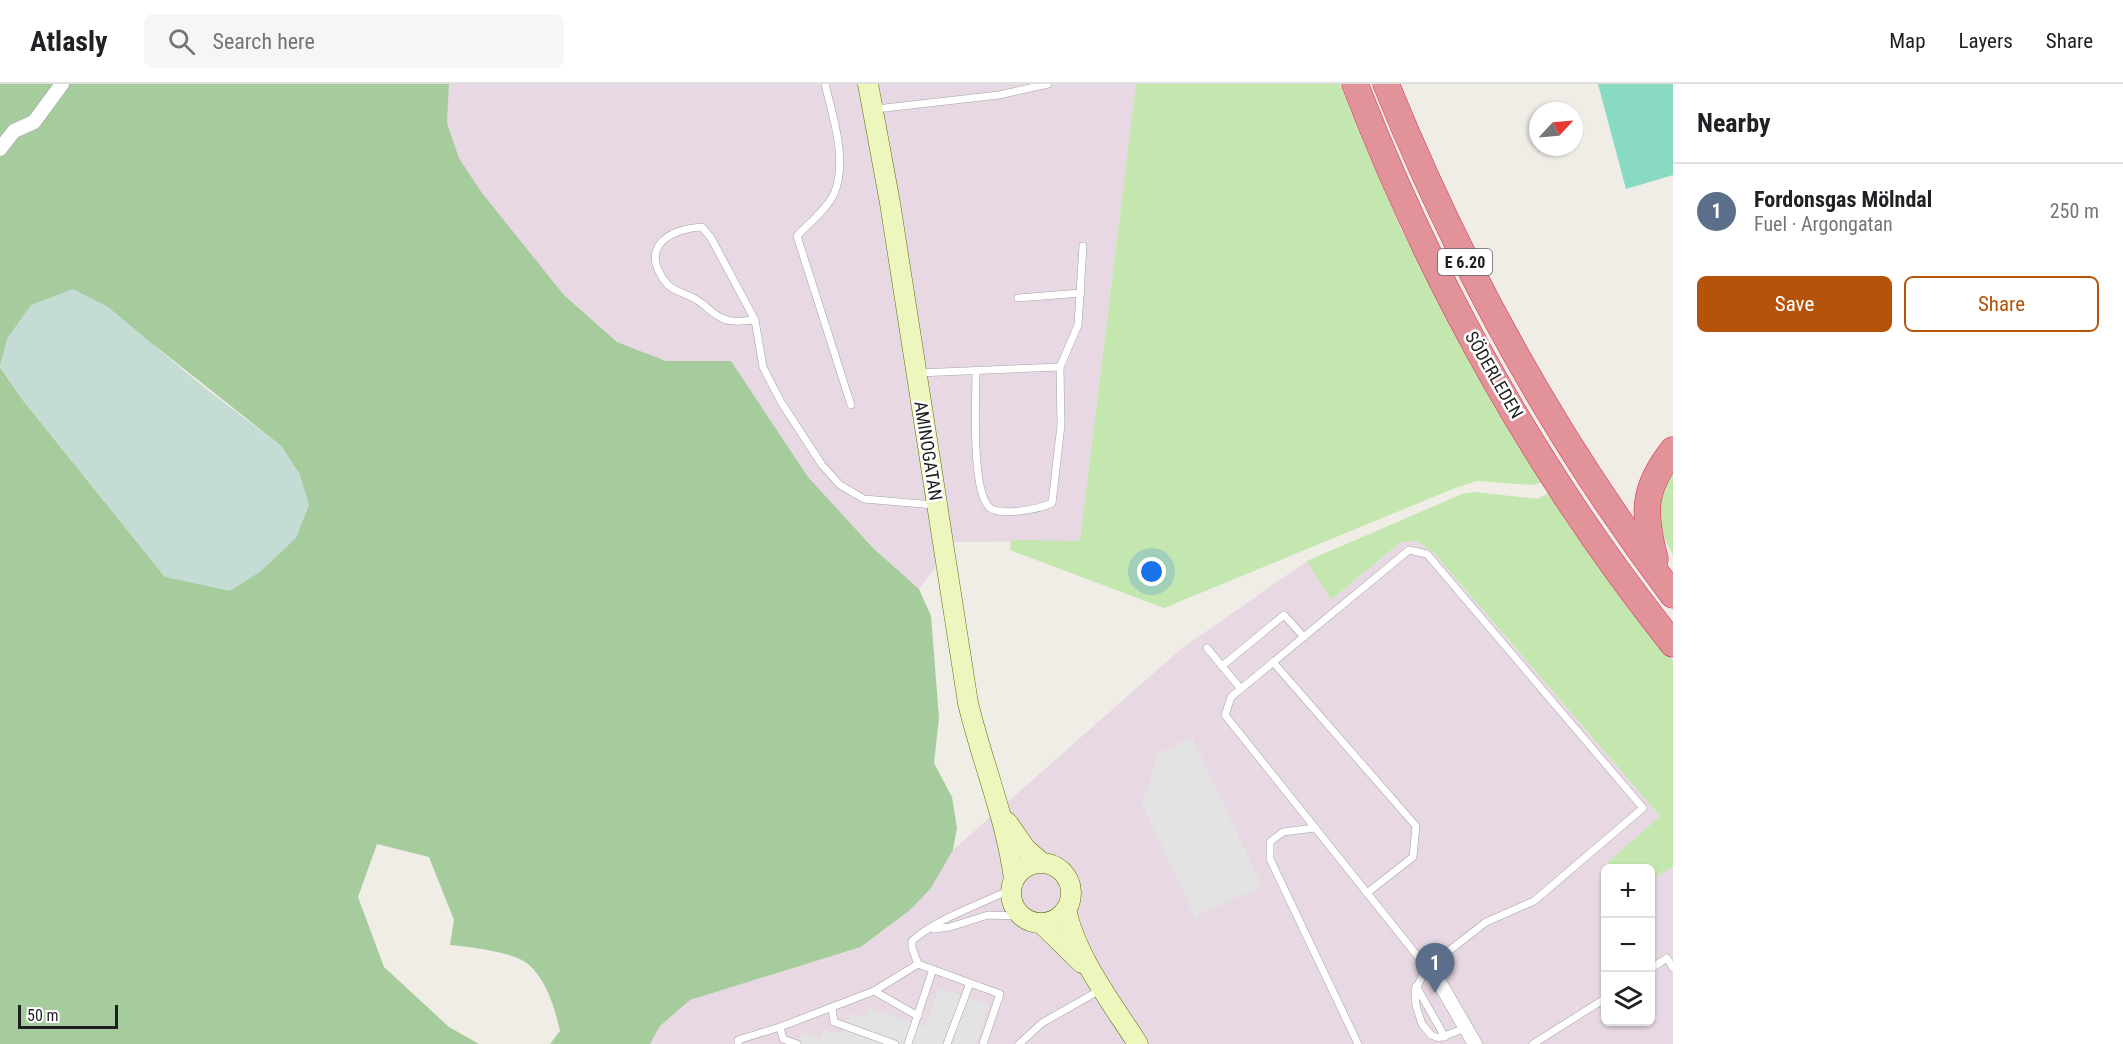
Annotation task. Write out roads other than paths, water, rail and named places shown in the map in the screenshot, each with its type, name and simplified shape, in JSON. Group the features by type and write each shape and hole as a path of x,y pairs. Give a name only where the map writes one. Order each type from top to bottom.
{"highway":[{"name":"SÖDERLEDEN","path":"1355,84 1430,258 1510,405 1591,531 1673,644"},
{"name":"SÖDERLEDEN","path":"1386,84 1418,162 1457,247 1506,338 1561,433 1666,586"},
{"path":"1666,586 1647,526 1647,501 1655,476 1673,450"}],"street":[{"path":"0,149 14,131 34,122 62,84"},
{"name":"AMINOGATAN","path":"868,84 968,703 979,748 1002,815 1012,884 1011,901 1021,916 1031,922 1042,924 1072,951 1100,985"},
{"name":"AMINOGATAN","path":"1002,815 1026,849 1041,862 1056,866 1066,876 1071,889 1066,910 1081,949 1100,985 1138,1044"},
{"path":"1012,884 1023,868 1041,862"},
{"path":"1042,924 1056,920 1066,910"},
{"path":"1427,968 1434,973 1475,1044"}],"lane":[{"path":"825,84 832,114 839,172 833,195 797,236 851,405"},
{"path":"873,109 999,95 1048,84"},
{"path":"755,320 729,321 714,314 696,299 669,287 659,271 655,255 658,244 675,231 702,227 711,238 755,320 763,367 781,402 822,465 840,485 864,499 937,505"},
{"path":"976,371 977,472 982,496 993,510 1033,509 1052,503 1061,425 1060,368 1078,325 1083,246"},
{"path":"1018,298 1081,293"},
{"path":"916,373 1060,368"},
{"path":"1427,968 1225,715 1231,697 1241,688 1409,550 1427,555 1643,808 1534,901 1486,922 1427,968 1416,986 1416,1006 1422,1024 1431,1035 1439,1038 1465,1028"},
{"path":"1222,666 1284,615 1304,637"},
{"path":"1207,648 1241,688"},
{"path":"1273,662 1416,826 1413,857 1367,893"},
{"path":"1315,828 1283,832 1270,842 1270,859 1358,1044"},
{"path":"918,964 912,941 948,917 976,907 1012,884"},
{"path":"932,929 950,927 988,915 1021,916"},
{"path":"1655,966 1667,958 1673,968"},
{"path":"738,1044 738,1040 832,1009 874,991 918,964 1000,994 983,1044"},
{"path":"908,1044 933,969"},
{"path":"947,1044 970,983"},
{"path":"1019,1044 1042,1023 1100,985"},
{"path":"1416,986 1445,1037"},
{"path":"874,991 918,1016"},
{"path":"1533,1044 1601,1001"},
{"path":"832,1009 834,1022 895,1044"},
{"path":"780,1027 783,1039 797,1044"}],"place":[{"name":"Fordonsgas Mölndal","path":"1435,993"}]}
